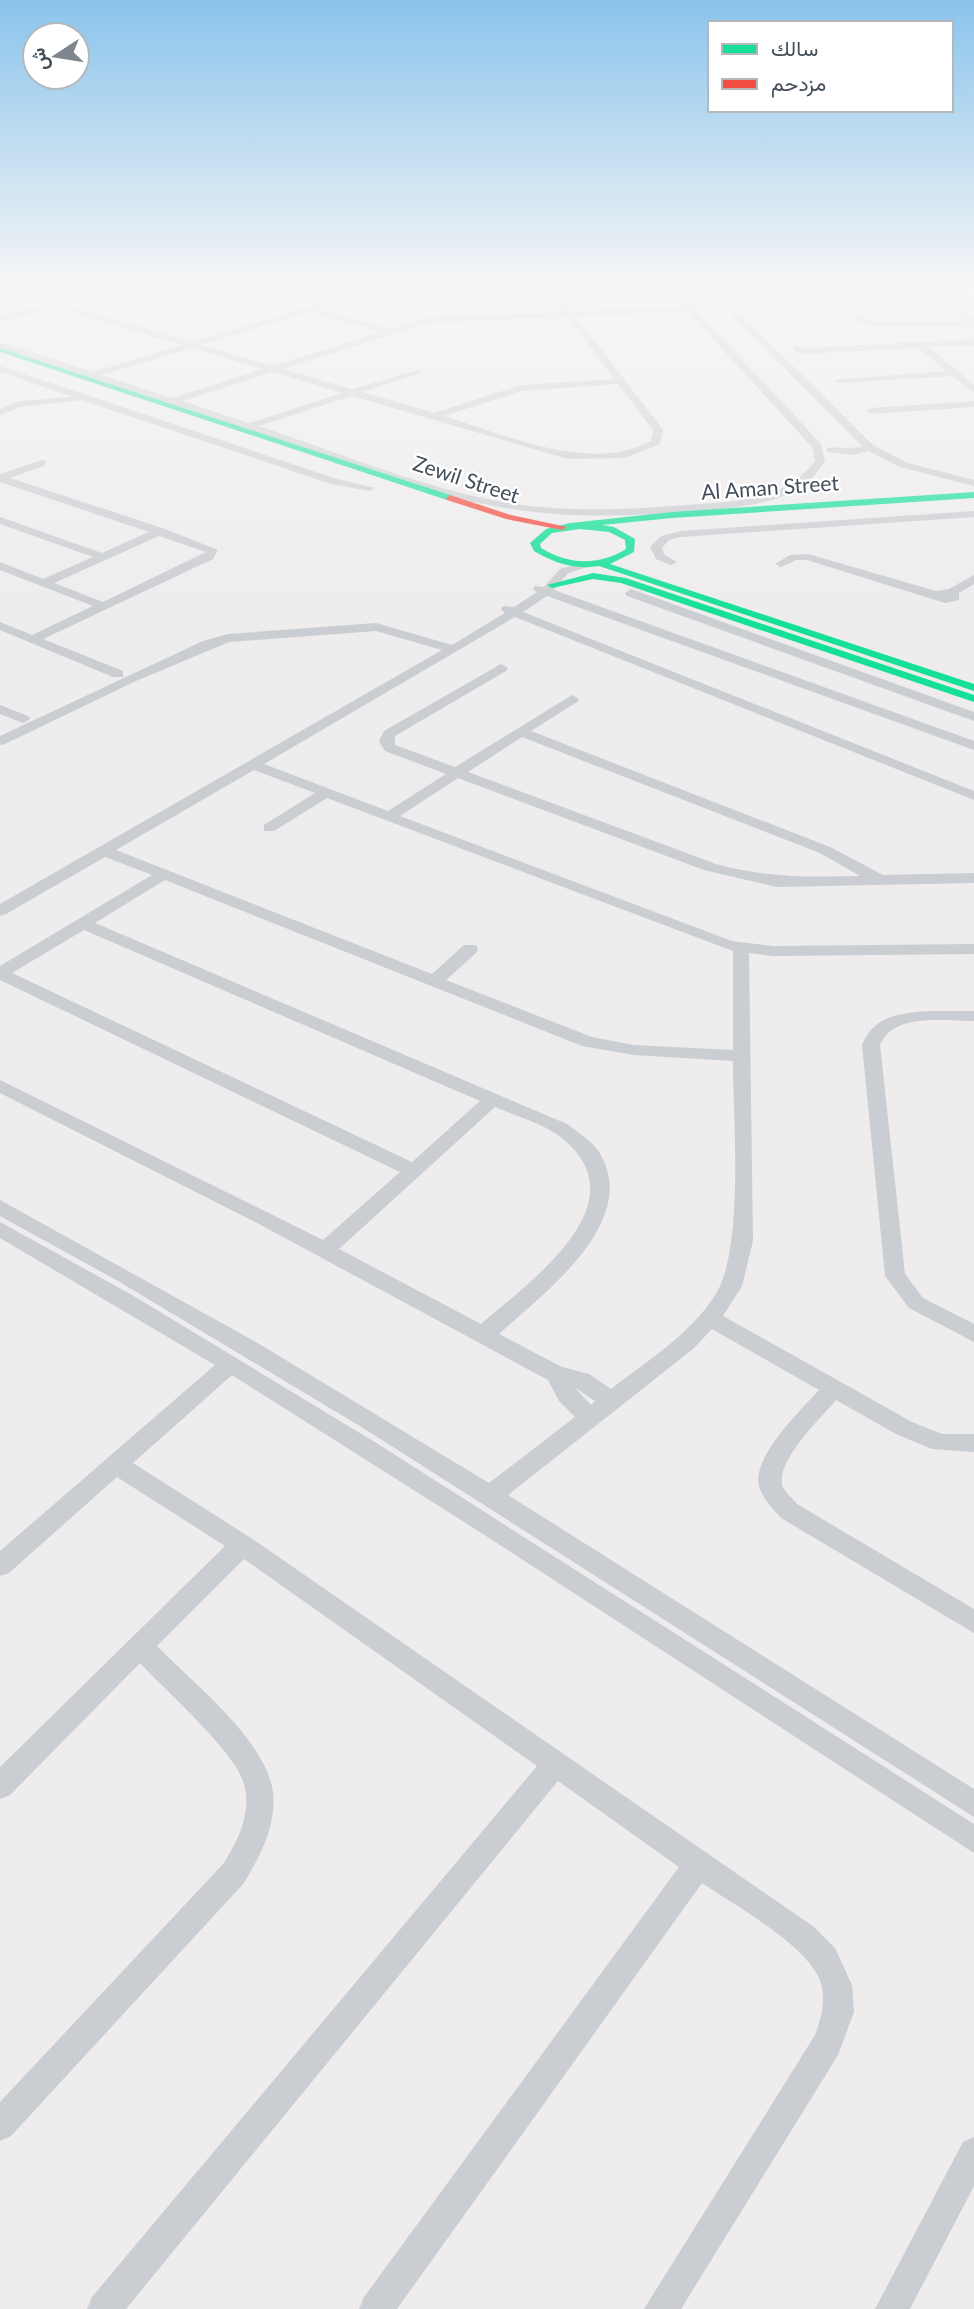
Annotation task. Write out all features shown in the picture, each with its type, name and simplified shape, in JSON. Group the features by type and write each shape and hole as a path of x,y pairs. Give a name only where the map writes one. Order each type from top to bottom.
{"main road":[{"name":"Zewil Street","path":"86,394 184,429 319,470 509,517 566,527"},
{"name":"Zewil Street","path":"139,394 341,463 368,482 528,543 560,561 592,563 845,644"},
{"path":"319,470 332,469 341,463"},
{"name":"Al Aman Street","path":"566,527 744,508 974,495"},
{"name":"Al Aman Street","path":"592,563 630,548 655,532 688,525 974,509"},
{"path":"528,543 539,536 566,527 611,529 625,536 630,548 669,573 974,675"},
{"path":"546,588 581,578 610,577 974,699"},
{"path":"744,621 845,644 974,688"}],"street":[{"path":"19,404 28,394"},
{"path":"74,394 335,482 368,482"},
{"path":"140,394 172,401 409,479 509,507 566,513 744,508 799,493 814,483 831,462 831,450 821,434 780,394"},
{"path":"172,401 195,394"},
{"path":"250,426 346,394"},
{"path":"357,394 568,456 627,454 648,447 659,436 658,430 631,394"},
{"path":"436,416 502,394"},
{"path":"744,508 792,488 809,476 820,461 820,452 808,434 774,394"},
{"path":"815,394 869,447 914,468 974,483"},
{"path":"0,412 19,404 87,398"},
{"path":"871,411 974,404"},
{"path":"831,450 853,452 869,447"},
{"path":"0,478 42,463"},
{"path":"0,478 211,548 213,552 209,557 33,639"},
{"path":"671,562 660,557 656,547 665,538 681,534 974,514"},
{"path":"0,520 104,556"},
{"path":"43,583 161,531"},
{"path":"528,543 549,572 546,588"},
{"path":"780,564 794,557 808,557 952,599 956,595 951,593 974,579"},
{"path":"0,897 188,795 449,644 493,622 546,588 564,571 592,563"},
{"path":"0,566 103,606"},
{"path":"546,588 974,746"},
{"path":"631,593 974,717"},
{"path":"511,610 534,622 974,796"},
{"path":"0,626 118,674"},
{"path":"0,730 209,634 376,627 449,644"},
{"path":"0,741 207,644 228,638 293,629"},
{"path":"0,911 104,852 188,795 254,765 449,644"},
{"path":"501,668 398,728 386,741 390,748 731,874 777,882 974,878"},
{"path":"392,821 456,774 572,699"},
{"path":"0,709 23,719"},
{"path":"520,732 825,850 878,880"},
{"path":"254,765 327,792 392,821 714,942 741,949 974,948"},
{"path":"269,828 327,792"},
{"path":"104,852 588,1042 634,1050 742,1056"},
{"path":"0,974 161,876"},
{"path":"82,923 493,1099 578,1139 597,1160 604,1184 597,1211 579,1242 483,1335"},
{"path":"433,982 470,949"},
{"path":"490,1496 711,1319 729,1294 739,1268 743,1241 741,949"},
{"path":"0,974 414,1170"},
{"path":"974,1016 896,1020 881,1025 873,1034 871,1045 895,1276 916,1303 974,1334"},
{"path":"0,1086 325,1250 556,1374 592,1385 611,1400"},
{"path":"325,1250 493,1099"},
{"path":"1,1214 230,1364 490,1496 974,1804"},
{"path":"1,1214 140,1285 358,1429 693,1659 974,1840"},
{"path":"711,1319 904,1428 940,1443 974,1443"},
{"path":"0,1566 230,1364"},
{"path":"556,1374 567,1395 589,1417"},
{"path":"834,1388 774,1461 769,1480 775,1497 789,1511 974,1622"},
{"path":"116,1464 242,1545 700,1862 804,1937 825,1958 837,1985 839,2012 827,2044 661,2309"},
{"path":"0,1786 242,1545"},
{"path":"693,1659 711,1637"},
{"path":"0,2125 234,1873 253,1843 258,1812 257,1781 243,1755 140,1646"},
{"path":"104,2309 556,1763"},
{"path":"376,2309 700,1862"},
{"path":"892,2309 974,2153"}],"traffic: fast":[{"path":"133,394 450,498"},
{"path":"570,526 672,515 974,495"},
{"path":"580,526 611,529 630,539 631,550 608,562 584,565 560,561 537,549 535,543 549,531 580,526"},
{"path":"598,563 974,688"},
{"path":"552,585 593,576 623,580 974,699"}],"traffic: jam":[{"path":"450,498 509,517 562,527"}]}
